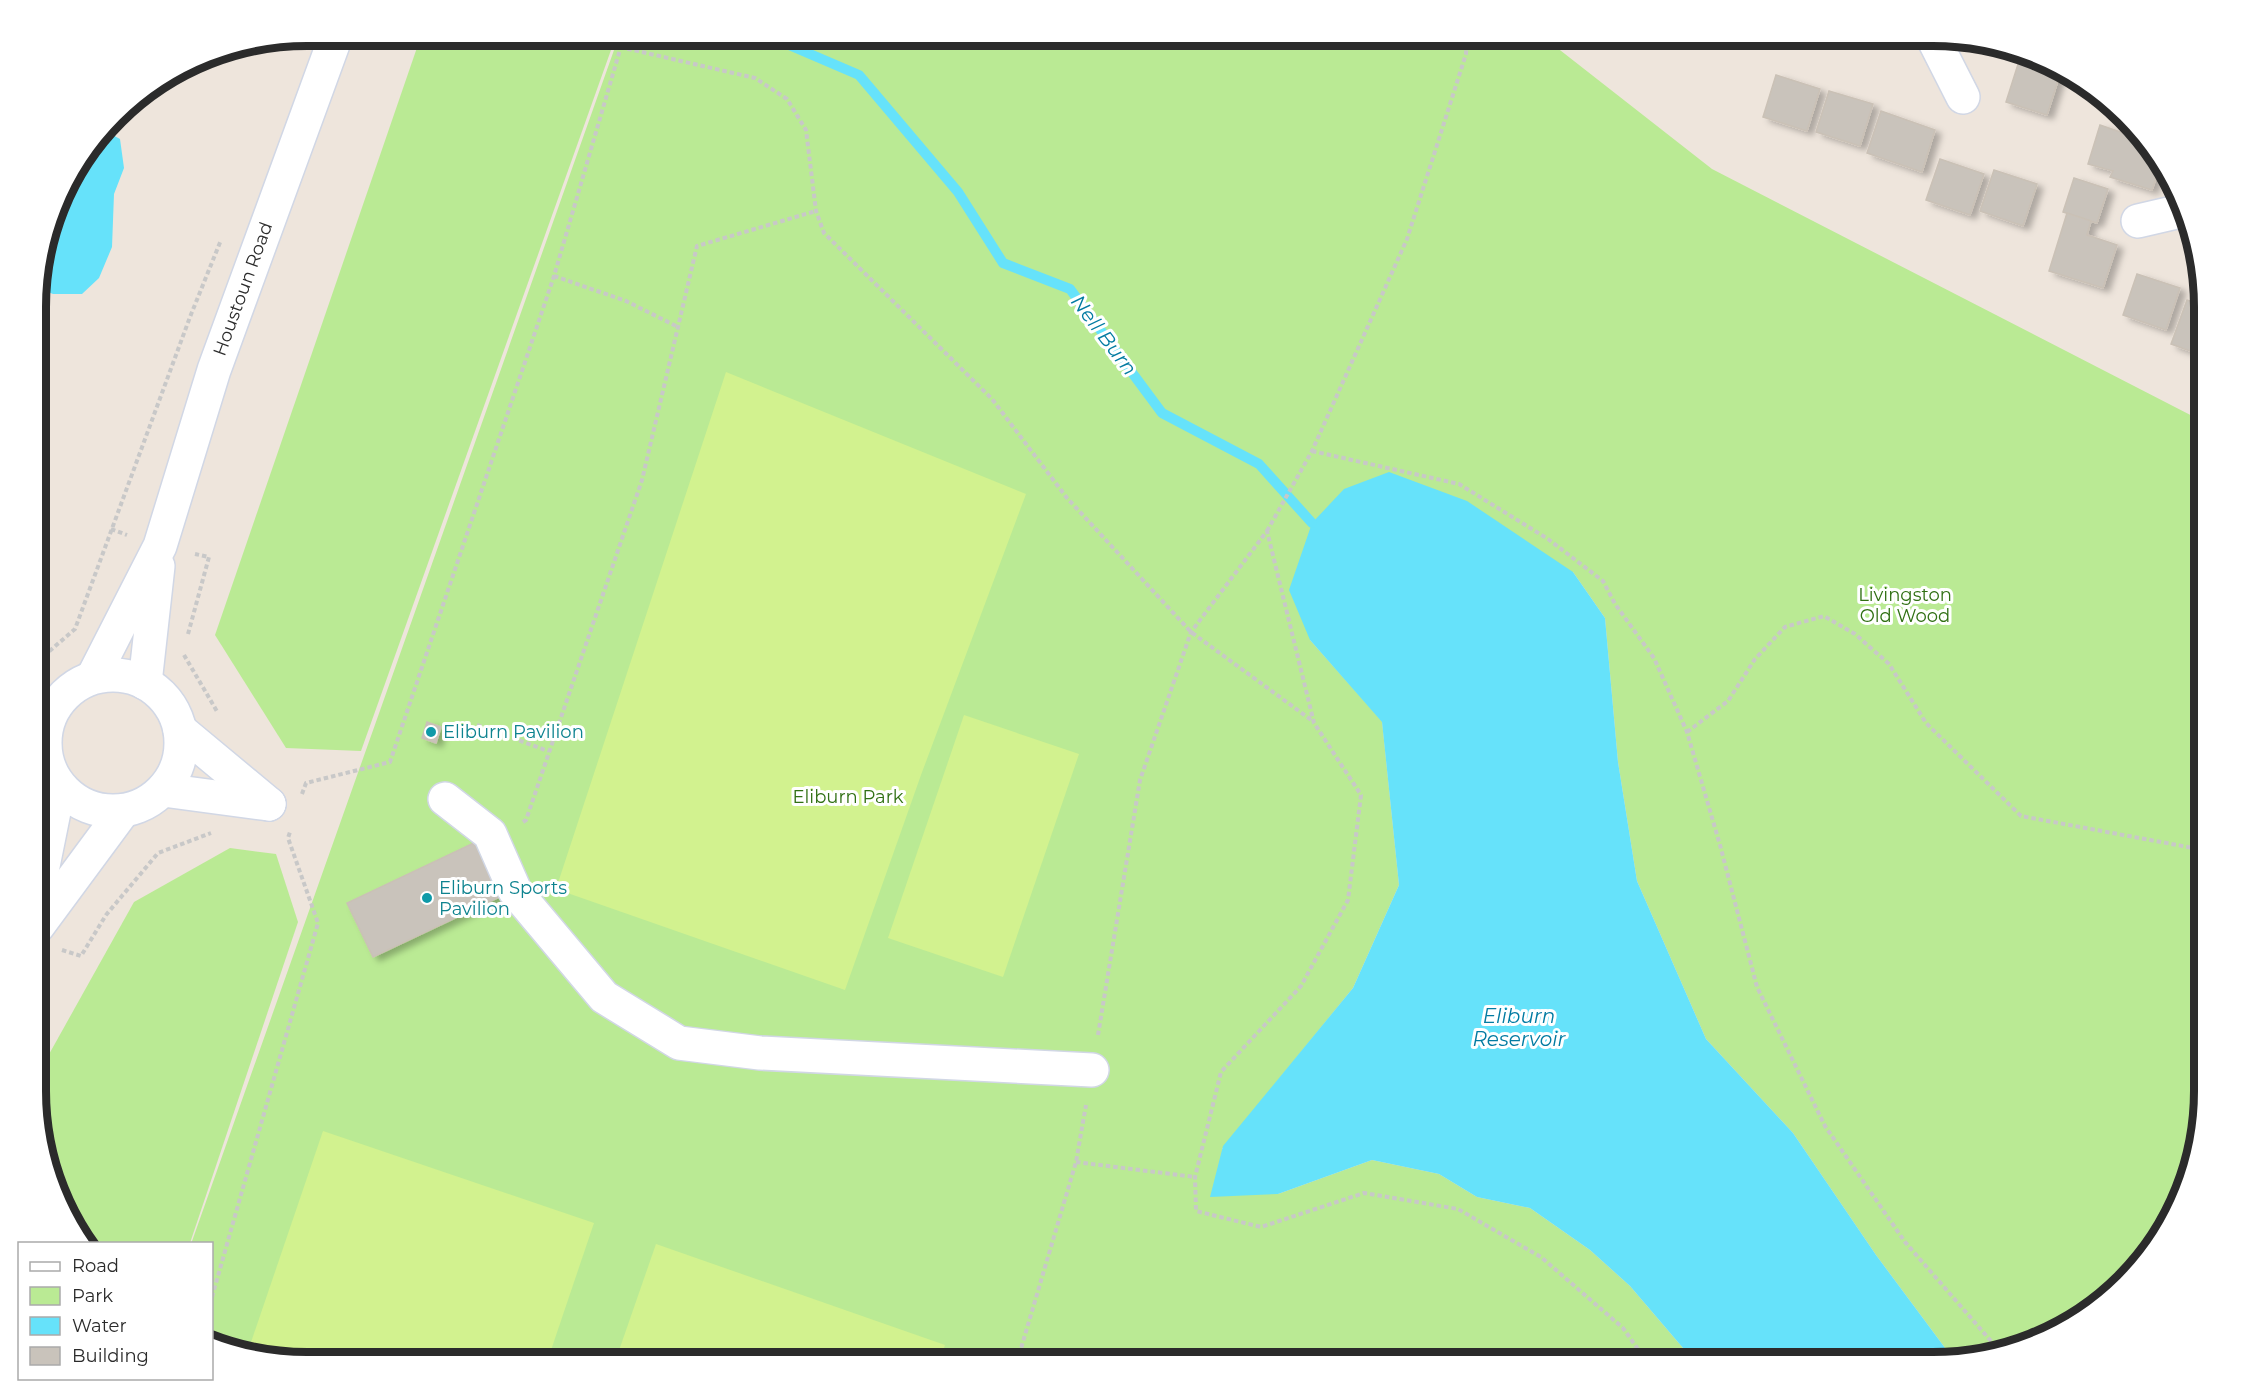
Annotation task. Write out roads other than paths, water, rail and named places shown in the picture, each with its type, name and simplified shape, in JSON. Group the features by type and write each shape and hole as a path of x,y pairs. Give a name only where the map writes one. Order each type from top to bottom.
{"street":[{"name":"Houstoun Road","path":"93,677 160,546 214,370 332,46"},
{"path":"1937,46 1963,97"},
{"path":"2138,221 2177,212"},
{"name":"Houstoun Road","path":"145,683 160,546"},
{"path":"46,726 51,715 51,698 93,677 120,676 145,683 168,703 180,730 181,752 175,772 164,790 145,804 123,811 99,810 77,802 59,787 46,759"},
{"path":"164,790 270,804 180,730"},
{"path":"46,851 59,787"},
{"path":"444,799 490,834 515,891 604,997 679,1043 760,1053 1092,1070"},
{"path":"49,938 123,811"}],"water":[{"path":"112,134 120,139 124,168 114,194 112,247 99,278 82,294 53,294 47,290 55,240 60,224 81,177"},
{"name":"Eliburn Reservoir","path":"1389,472 1467,501 1573,572 1605,618 1618,762 1637,881 1706,1039 1793,1133 1876,1255 1947,1351 1686,1352 1630,1286 1590,1250 1530,1208 1477,1197 1439,1174 1372,1160 1278,1194 1210,1197 1223,1146 1353,988 1399,885 1382,722 1310,640 1289,590 1312,523 1344,489"}],"waterway":[{"name":"Nell Burn","path":"791,46 859,75 958,192 1003,263 1070,289 1162,413 1259,464 1312,523"}],"place":[{"name":"Eliburn Pavilion","path":"431,732"},
{"name":"Eliburn Sports Pavilion","path":"427,898"}],"park label":[{"name":"Livingston Old Wood","path":"1905,605"},
{"name":"Eliburn Park","path":"848,797"}]}
